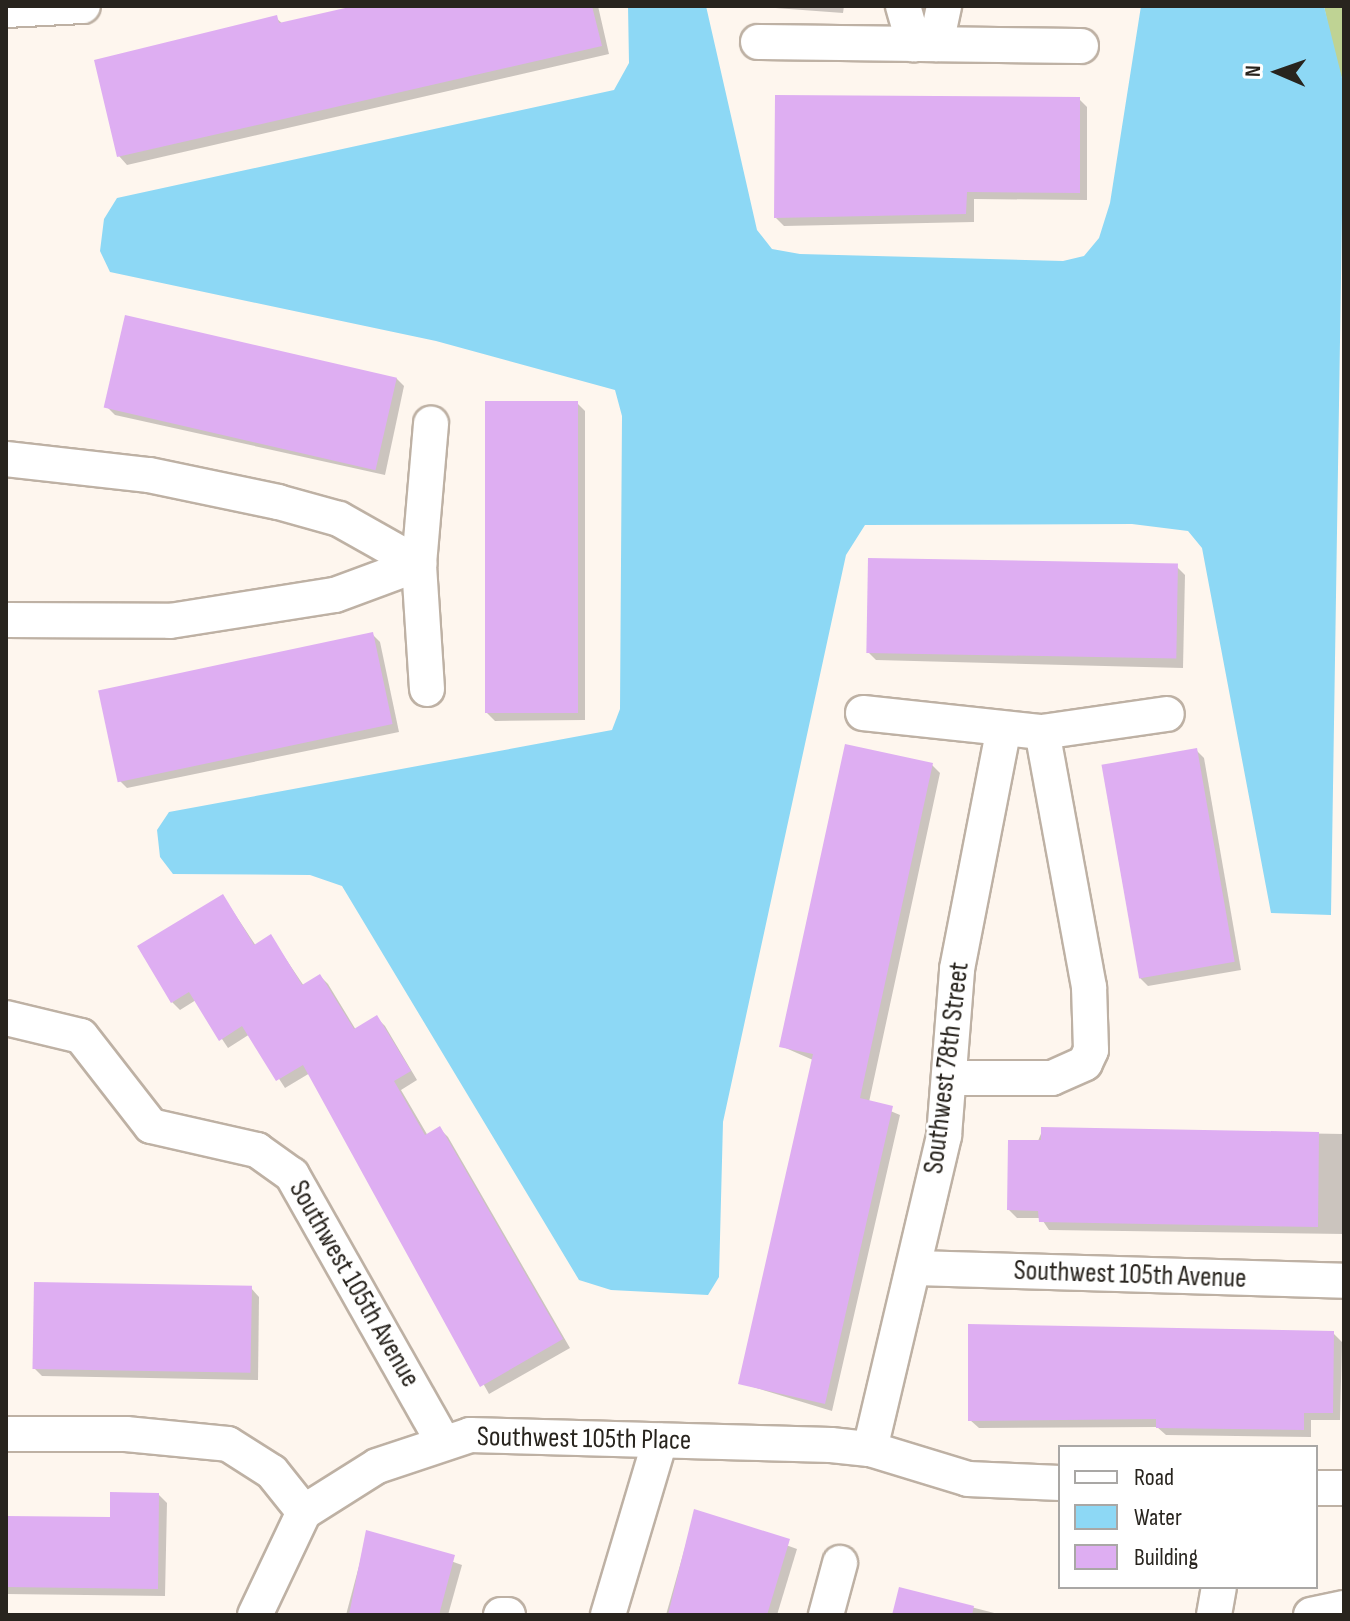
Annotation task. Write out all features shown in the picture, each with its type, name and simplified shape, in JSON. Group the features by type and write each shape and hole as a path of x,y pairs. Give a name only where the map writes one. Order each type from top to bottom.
{"street":[{"path":"6,10 83,6"},
{"path":"903,6 925,44"},
{"path":"925,44 944,6"},
{"path":"758,42 1081,46"},
{"path":"427,689 419,564 431,424"},
{"path":"6,459 149,475 278,502 339,519 419,564"},
{"path":"6,620 170,621 335,595 419,564"},
{"path":"863,713 1003,732 1042,732 1167,714"},
{"name":"Southwest 78th Street","path":"870,1449 916,1268 951,1078 957,969 1003,732"},
{"path":"951,1078 1052,1078 1077,1069 1091,1050 1091,998 1042,732"},
{"name":"Southwest 105th Avenue","path":"6,1018 81,1036 151,1126 257,1150 292,1175 443,1442"},
{"name":"Southwest 105th Avenue","path":"916,1268 1344,1281"},
{"path":"6,1434 126,1434 228,1444 272,1472 304,1512 255,1615"},
{"name":"Southwest 105th Place","path":"304,1512 377,1466 443,1442 479,1435 870,1449 968,1479 1058,1483"},
{"path":"608,1615 660,1441"},
{"path":"1318,1488 1344,1488"},
{"path":"826,1615 840,1563"},
{"path":"1214,1615 1219,1589"},
{"path":"1311,1615 1344,1608"},
{"path":"501,1615 508,1615"}],"green space":[{"path":"1324,6 1344,6 1344,86 1332,46"}],"water":[{"path":"628,6 706,6 757,230 772,249 800,254 1063,261 1084,256 1099,238 1110,203 1141,6 1324,6 1344,86 1331,915 1271,913 1202,548 1188,531 1132,524 865,525 846,555 723,1122 719,1277 708,1295 611,1290 579,1280 342,886 310,875 173,874 160,857 157,830 169,812 612,730 620,709 622,416 615,390 436,341 110,272 100,251 104,219 117,198 614,90 629,63"}],"building":[{"path":"354,6 592,6 602,46 117,157 94,60 277,15 279,23"},
{"path":"775,95 1080,97 1080,193 967,192 966,214 774,218"},
{"path":"125,315 397,378 375,470 104,408"},
{"path":"485,401 578,401 578,713 485,713"},
{"path":"868,558 1178,563 1176,658 866,653"},
{"path":"373,632 393,724 118,782 98,690"},
{"path":"845,744 933,763 860,1098 893,1106 825,1404 738,1384 813,1054 779,1047"},
{"path":"1197,748 1235,962 1139,979 1101,765"},
{"path":"223,894 254,945 271,934 302,985 320,974 354,1029 377,1015 411,1071 394,1081 425,1135 440,1126 563,1339 480,1387 303,1065 276,1081 242,1026 219,1041 189,992 171,1003 137,946"},
{"path":"1041,1127 1319,1132 1318,1227 1039,1222 1038,1211 1007,1210 1008,1140 1041,1140"},
{"path":"34,1282 252,1286 250,1373 32,1369"},
{"path":"968,1324 1334,1331 1333,1413 1304,1413 1304,1430 1156,1428 1156,1419 968,1421"},
{"path":"110,1492 159,1493 158,1589 6,1587 6,1516 110,1517"},
{"path":"694,1509 790,1539 767,1615 668,1615"},
{"path":"366,1530 455,1555 439,1615 349,1615"},
{"path":"899,1587 974,1606 972,1615 892,1615"}]}
